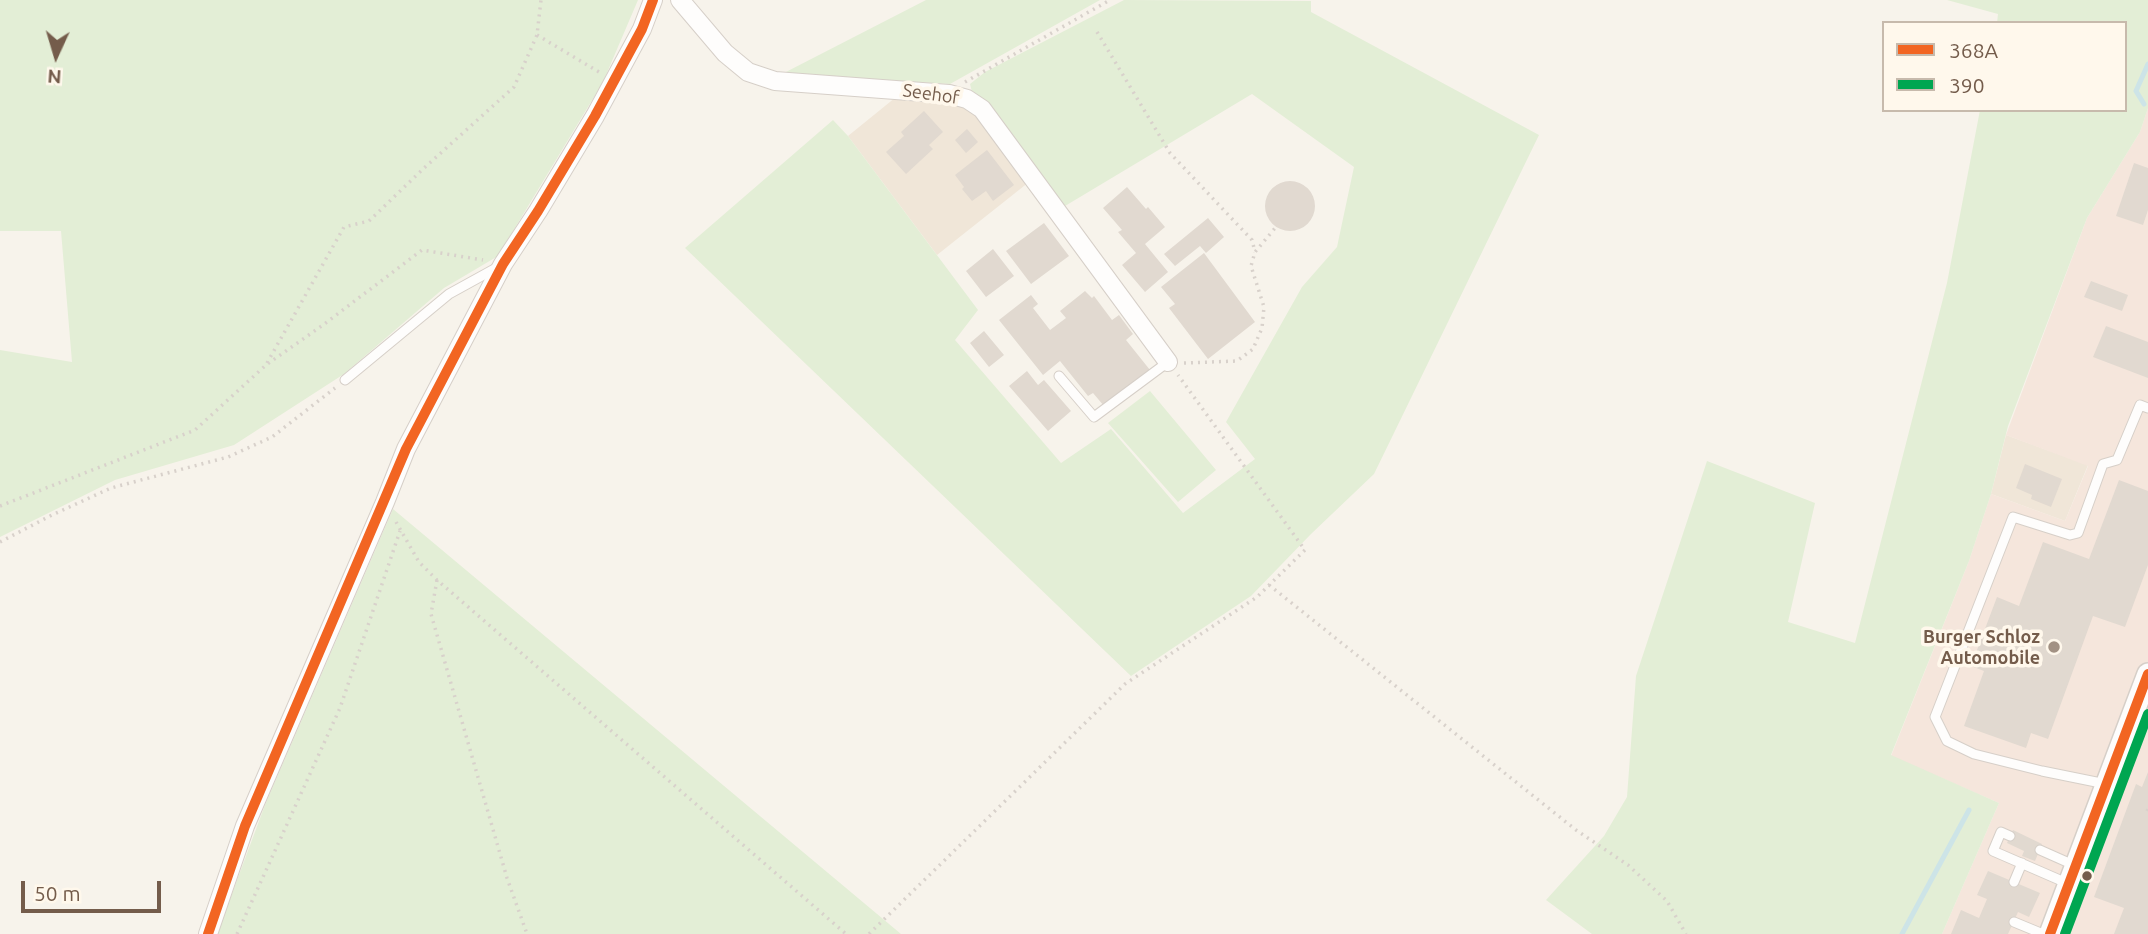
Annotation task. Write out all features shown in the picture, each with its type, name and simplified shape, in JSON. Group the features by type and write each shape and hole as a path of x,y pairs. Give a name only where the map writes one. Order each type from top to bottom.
{"street":[{"path":"208,934 246,826 406,449 503,264 595,116 642,29 653,0"},
{"name":"Seehof","path":"680,0 725,52 748,72 775,81 949,94 967,99 982,109 1168,362"},
{"path":"2050,934 2148,674"}],"lane":[{"path":"345,380 449,293 503,264"},
{"path":"1059,376 1094,417 1168,362"},
{"path":"2107,785 1975,754 1947,741 1935,717 2014,517 2070,535 2078,533 2104,464 2117,460 2140,405 2148,408"},
{"path":"2010,836 2001,832 1993,851 2022,863 2072,875"},
{"path":"2040,850 2072,875"},
{"path":"2014,882 2022,863"},
{"path":"2014,922 2043,934"}],"path":[{"path":"266,365 344,227 369,221 514,87 537,35 541,0"},
{"path":"949,94 972,77 1110,0"},
{"path":"1097,32 1170,153 1252,240 1255,252"},
{"path":"537,35 614,81"},
{"path":"1168,362 1201,364 1237,361 1253,349 1262,327 1264,307 1251,266 1255,252 1276,227"},
{"path":"0,506 195,430 266,365 422,250 503,264"},
{"path":"869,934 1125,684 1257,597 1305,550 1168,362"},
{"path":"0,542 111,488 228,457 272,437 345,380"},
{"path":"385,502 419,562 437,580 846,934"},
{"path":"237,934 340,708 400,531"},
{"path":"437,580 431,614 507,878 527,934"},
{"path":"1269,585 1576,830 1628,866 1667,901 1686,934"}],"shaded area":[{"path":"901,93 943,96 971,108 1029,182 937,255 848,136"},
{"path":"2148,108 2148,934 1942,934 1999,803 1891,756 1969,561 1991,494 2065,521 2088,466 2006,435 2087,218 2140,132"},
{"path":"2006,435 2088,465 2065,521 1991,494"}],"green space":[{"path":"0,0 638,0 603,82 498,256 444,288 344,374 234,445 115,480 0,537 0,350 72,362 61,231 0,231"},
{"path":"926,0 1100,0 950,84 782,74"},
{"path":"1124,0 1311,1 1311,12 1539,135 1374,474 1251,596 1131,676 685,248 833,120 848,136 978,310 955,340 1061,463 1111,429 1183,513 1255,459 1226,422 1302,287 1337,247 1354,167 1252,94 1060,209 972,92 970,84 985,72"},
{"path":"1947,0 2148,0 2148,108 2140,132 2087,218 2008,426 1991,494 1969,561 1891,755 1999,803 1942,934 1592,934 1546,900 1604,836 1627,797 1636,676 1707,461 1815,503 1788,622 1855,643 1947,283 1980,112 2127,112 2127,21 1997,21 1998,14"},
{"path":"1150,391 1216,470 1178,502 1108,423"},
{"path":"393,509 901,934 217,934 265,805"}],"building":[{"path":"924,111 943,132 929,145 933,149 906,174 886,152 904,136 901,132"},
{"path":"967,129 978,142 966,153 955,140"},
{"path":"987,150 1014,185 993,201 986,191 972,201 955,175"},
{"path":"2134,163 2148,168 2148,210 2143,225 2116,216"},
{"path":"1280,182 1300,182 1314,196 1314,216 1300,230 1280,230 1266,216 1266,196"},
{"path":"1127,187 1165,227 1145,244 1168,272 1145,292 1122,265 1136,253 1118,232 1122,230 1103,208"},
{"path":"1208,218 1224,237 1206,253 1200,246 1175,266 1164,254"},
{"path":"1044,223 1069,256 1031,284 1006,251"},
{"path":"993,249 1014,276 986,297 966,271"},
{"path":"1204,253 1255,322 1208,359 1169,308 1175,304 1161,287"},
{"path":"2091,281 2128,295 2122,311 2084,297"},
{"path":"1085,291 1092,298 1094,296 1112,320 1119,315 1133,334 1126,340 1150,370 1104,406 1093,393 1088,396 1060,361 1043,375 999,320 1031,295 1038,304 1033,308 1050,330 1066,318 1060,311"},
{"path":"2106,326 2148,342 2148,378 2093,357"},
{"path":"984,331 1004,355 989,367 970,343"},
{"path":"1027,371 1038,385 1044,380 1071,411 1048,431 1009,386"},
{"path":"2025,464 2062,479 2051,507 2031,499 2032,495 2016,488"},
{"path":"2119,480 2148,491 2148,565 2125,627 2093,616 2048,739 2031,733 2026,748 1964,726 1984,671 1971,666 1997,597 2019,606 2043,542 2089,559"},
{"path":"2148,772 2148,934 2114,934 2124,908 2094,897 2136,784 2142,787"},
{"path":"2013,830 2042,844 2035,861 2022,856 2024,851 2007,843"},
{"path":"1988,871 2040,893 2029,917 2018,912 2008,934 1951,934 1961,910 1979,918 1987,899 1977,895"}],"waterway":[{"path":"2144,104 2136,91 2148,64"},
{"path":"1902,934 1969,810"}],"transit line":[{"name":"368A","path":"208,934 245,826 406,449 503,264 595,116 642,29 653,0"},
{"name":"368A","path":"2050,934 2148,674"},
{"name":"390","path":"2065,934 2148,714"}],"place":[{"name":"Burger Schloz Automobile","path":"2054,647"}]}
